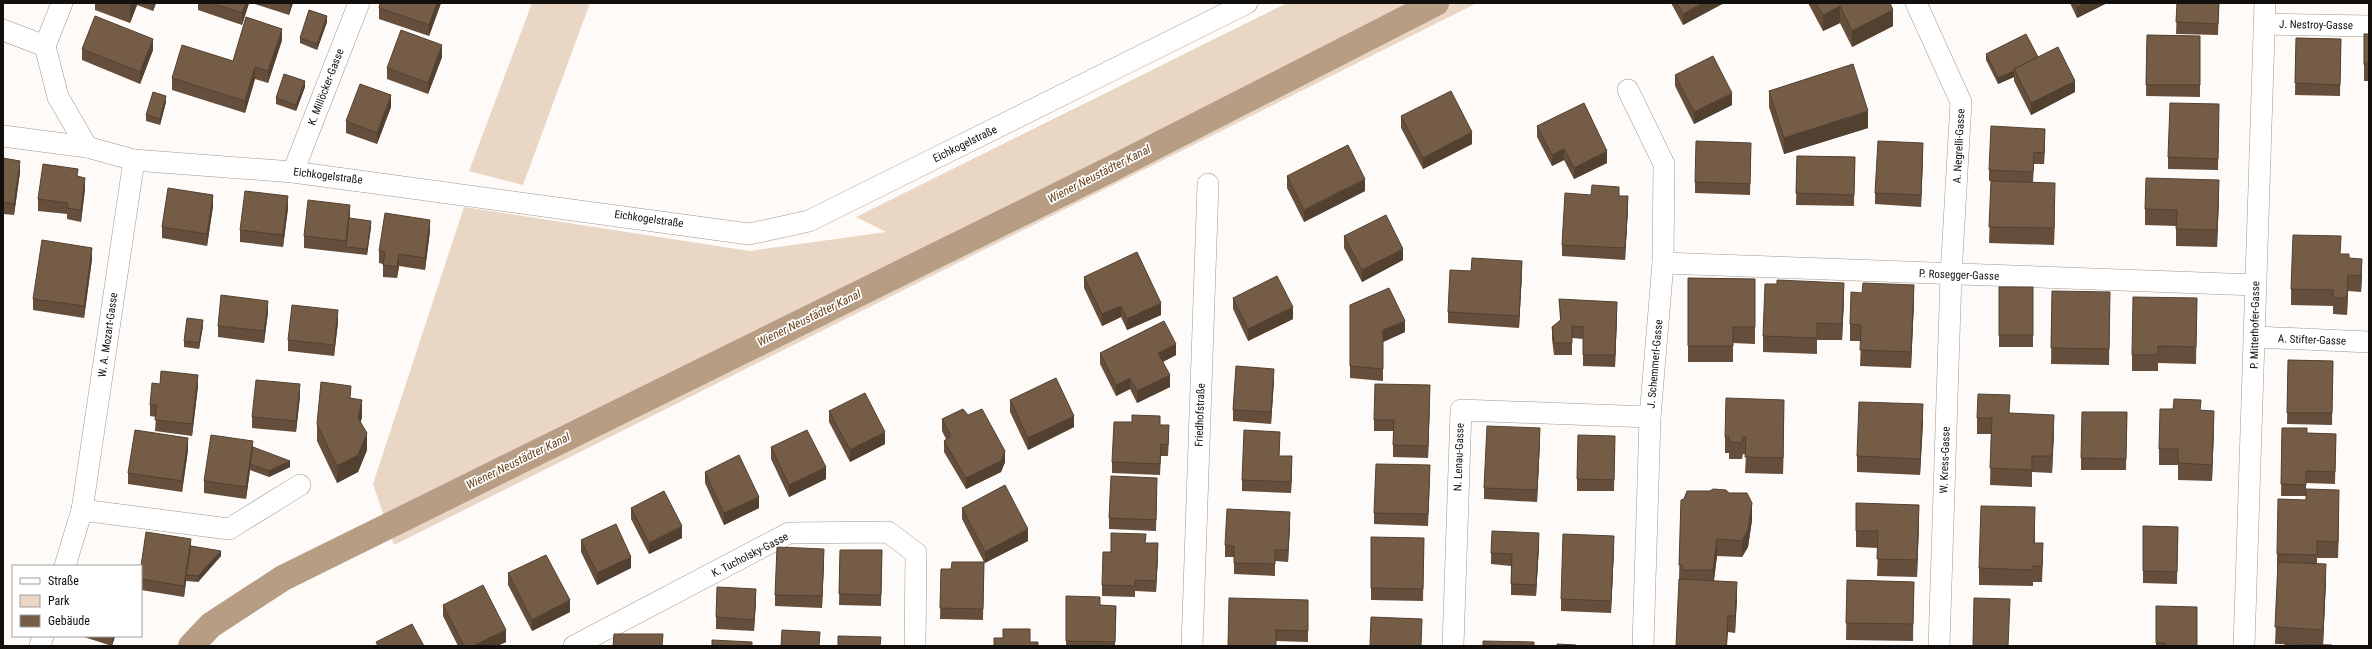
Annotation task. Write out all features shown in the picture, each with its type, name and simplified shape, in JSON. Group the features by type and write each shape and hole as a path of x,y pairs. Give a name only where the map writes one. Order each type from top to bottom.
{"street":[{"path":"62,3 45,46 58,97 87,147"},
{"name":"K. Millöcker-Gasse","path":"293,172 359,3"},
{"name":"Eichkogelstraße","path":"3,136 87,147 134,160 293,172 749,234 809,221 1248,3"},
{"name":"A. Negrelli-Gasse","path":"1916,3 1961,102 1951,274"},
{"name":"P. Mitterhofer-Gasse","path":"2244,646 2265,3"},
{"name":"J. Nestroy-Gasse","path":"2264,24 2369,26"},
{"path":"3,30 45,46"},
{"name":"J. Schemmerl-Gasse","path":"1628,90 1664,164 1663,263 1650,417 1643,646"},
{"name":"W. A. Mozart-Gasse","path":"64,565 82,510 134,160"},
{"name":"Friedhofstraße","path":"1192,646 1208,184"},
{"name":"P. Rosegger-Gasse","path":"1663,263 2256,285"},
{"name":"W. Kress-Gasse","path":"1939,646 1951,274"},
{"name":"A. Stifter-Gasse","path":"2255,338 2369,342"},
{"name":"N. Lenau-Gasse","path":"1453,646 1461,410 1650,417"},
{"path":"82,510 229,529 300,485"},
{"name":"K. Tucholsky-Gasse","path":"574,646 789,533 888,532 916,553 915,646"}],"green space":[{"path":"532,3 590,3 523,185 469,171"},
{"path":"1287,3 1477,3 394,545 373,484 464,207 750,251 886,232 856,217"}],"building":[{"path":"121,3 132,3 130,6"},
{"path":"210,3 246,3 242,13"},
{"path":"380,3 437,3 429,25 379,8"},
{"path":"1677,3 1703,3 1683,14"},
{"path":"1816,3 1890,3 1893,10 1852,31 1840,6 1823,15"},
{"path":"2075,3 2084,3 2077,7"},
{"path":"2177,3 2219,3 2218,24 2176,22"},
{"path":"309,10 327,16 317,44 300,38"},
{"path":"95,16 153,39 140,72 82,49"},
{"path":"246,17 282,29 268,71 255,67 245,101 172,78 182,45 233,61"},
{"path":"401,30 442,45 428,83 387,68"},
{"path":"2026,34 2038,57 2014,69 2014,71 1998,78 1986,54"},
{"path":"2364,34 2369,34 2369,64 2364,64"},
{"path":"2147,35 2200,36 2200,85 2146,85"},
{"path":"2296,38 2341,39 2340,85 2295,83"},
{"path":"2058,47 2075,81 2031,103 2014,69"},
{"path":"1713,56 1732,93 1694,112 1675,75"},
{"path":"1853,64 1868,111 1784,138 1769,91"},
{"path":"284,74 305,81 296,105 276,98"},
{"path":"360,84 391,95 377,133 346,121"},
{"path":"1451,91 1472,132 1423,158 1401,116"},
{"path":"153,92 166,96 160,119 146,115"},
{"path":"1584,103 1607,151 1574,168 1564,149 1552,155 1537,126"},
{"path":"2170,103 2219,104 2218,159 2168,157"},
{"path":"1991,126 2045,129 2044,153 2034,152 2033,172 1989,170"},
{"path":"1696,141 1751,143 1750,184 1695,182"},
{"path":"1878,141 1923,143 1921,195 1875,193"},
{"path":"1348,145 1365,179 1304,210 1287,176"},
{"path":"1797,156 1855,157 1854,195 1796,193"},
{"path":"3,158 20,161 14,204 3,202"},
{"path":"43,164 78,169 77,176 85,178 81,210 67,208 68,203 38,199"},
{"path":"2146,178 2219,180 2217,230 2176,229 2177,210 2145,209"},
{"path":"1991,181 2055,183 2054,228 1989,227"},
{"path":"1592,185 1619,187 1619,196 1628,196 1625,248 1562,245 1565,193 1591,195"},
{"path":"168,188 213,195 207,234 162,227"},
{"path":"245,191 288,196 283,235 240,230"},
{"path":"308,200 350,205 346,241 304,236"},
{"path":"385,213 430,220 425,258 399,254 397,267 383,265 385,252 379,251"},
{"path":"1386,215 1403,249 1362,270 1344,236"},
{"path":"349,218 371,221 367,249 346,247"},
{"path":"2293,235 2341,236 2340,254 2349,254 2349,258 2362,259 2361,276 2348,275 2347,298 2333,298 2333,290 2291,289"},
{"path":"42,240 92,248 84,306 33,299"},
{"path":"1137,252 1161,303 1127,319 1121,306 1102,314 1084,277"},
{"path":"1472,258 1522,261 1519,316 1448,312 1450,270 1471,271"},
{"path":"1277,276 1293,307 1248,329 1233,298"},
{"path":"1688,278 1755,279 1755,327 1733,327 1733,346 1688,346"},
{"path":"1777,280 1844,283 1842,324 1817,323 1817,338 1763,336 1765,284 1777,284"},
{"path":"1863,283 1914,285 1911,352 1860,350 1861,325 1850,324 1851,292 1862,293"},
{"path":"1999,287 2033,287 2033,335 1999,335"},
{"path":"1389,288 1405,321 1383,330 1383,369 1350,366 1350,305"},
{"path":"2052,291 2110,292 2109,349 2051,348"},
{"path":"221,295 268,301 264,331 218,326"},
{"path":"2133,297 2197,298 2196,347 2158,346 2158,355 2132,355"},
{"path":"1559,299 1617,302 1615,355 1583,355 1583,327 1572,326 1572,343 1554,343 1552,327 1561,320"},
{"path":"292,305 338,310 334,345 288,340"},
{"path":"187,318 203,320 199,343 184,341"},
{"path":"1164,321 1176,344 1158,353 1170,375 1137,391 1130,378 1116,385 1100,353"},
{"path":"2288,360 2333,361 2332,413 2287,413"},
{"path":"1236,366 1274,369 1271,412 1233,410"},
{"path":"161,371 198,375 192,424 155,420 157,405 150,405 152,383 160,384"},
{"path":"1056,378 1074,416 1028,438 1010,400"},
{"path":"256,380 300,384 296,421 252,417"},
{"path":"321,382 351,386 350,398 362,400 358,418 367,433 358,455 337,466 317,424"},
{"path":"1375,384 1430,385 1428,446 1393,445 1394,420 1374,420"},
{"path":"865,393 885,432 850,450 829,411"},
{"path":"1978,394 2010,395 2009,413 2054,415 2052,456 2032,456 2032,470 1990,468 1992,418 1977,418"},
{"path":"1726,398 1784,400 1783,458 1745,457 1746,437 1743,437 1742,443 1729,442 1729,437 1725,437"},
{"path":"2174,399 2201,400 2200,410 2214,411 2212,465 2178,463 2178,449 2159,449 2160,409 2173,409"},
{"path":"1859,402 1923,404 1920,459 1857,456"},
{"path":"963,409 968,415 982,409 1005,451 1001,461 966,478 944,441 951,436 942,419"},
{"path":"2082,412 2127,412 2126,459 2081,458"},
{"path":"1132,415 1160,416 1160,425 1169,425 1168,445 1161,444 1160,464 1112,462 1114,422 1132,422"},
{"path":"1487,426 1540,428 1537,490 1484,488"},
{"path":"2282,428 2307,428 2307,433 2336,434 2335,472 2306,471 2306,485 2281,484"},
{"path":"135,430 188,438 182,481 128,473"},
{"path":"807,430 826,467 789,485 771,447"},
{"path":"1244,430 1280,432 1279,456 1292,456 1291,482 1242,480"},
{"path":"211,435 253,441 246,487 204,481"},
{"path":"1578,435 1615,436 1614,480 1577,479"},
{"path":"253,447 290,461 269,471 250,464"},
{"path":"739,455 759,497 724,513 705,472"},
{"path":"1376,464 1430,465 1428,514 1374,513"},
{"path":"1111,476 1157,478 1156,520 1109,518"},
{"path":"1005,485 1028,529 985,552 962,508"},
{"path":"1713,489 1726,490 1729,493 1747,493 1752,503 1748,530 1742,541 1717,539 1713,570 1683,570 1682,565 1679,565 1681,500 1684,499 1687,491 1710,491"},
{"path":"2306,489 2339,490 2338,542 2317,541 2317,555 2277,554 2278,499 2306,500"},
{"path":"664,491 682,526 649,543 631,508"},
{"path":"1856,503 1919,505 1917,560 1877,559 1878,531 1856,531"},
{"path":"1981,506 2035,507 2034,543 2043,543 2042,566 2033,566 2033,570 1979,568"},
{"path":"1227,509 1290,512 1288,550 1275,550 1275,564 1234,563 1234,546 1225,545"},
{"path":"616,524 631,557 597,573 581,540"},
{"path":"2143,526 2178,527 2177,572 2143,571"},
{"path":"1492,531 1539,533 1536,585 1511,584 1512,554 1491,553"},
{"path":"146,532 191,539 184,586 142,579 141,565"},
{"path":"1111,533 1146,534 1145,543 1158,543 1156,581 1135,580 1135,586 1102,585 1103,552 1111,552"},
{"path":"1563,534 1614,536 1611,601 1561,599"},
{"path":"1371,537 1424,538 1423,589 1371,588"},
{"path":"191,546 221,551 198,576 186,575"},
{"path":"777,547 824,549 822,596 775,595"},
{"path":"840,550 882,550 881,595 839,594"},
{"path":"546,555 570,600 532,620 508,573"},
{"path":"952,562 984,562 983,609 940,608 941,569 951,569"},
{"path":"2278,562 2326,564 2323,630 2275,627"},
{"path":"1679,579 1737,582 1735,616 1728,616 1726,646 1676,646"},
{"path":"1847,580 1914,582 1913,624 1846,623"},
{"path":"483,585 506,630 473,646 464,646 443,605"},
{"path":"717,587 756,589 754,620 716,617"},
{"path":"1066,596 1100,597 1100,605 1116,606 1115,642 1066,641"},
{"path":"1229,598 1308,600 1308,631 1276,630 1276,646 1228,646"},
{"path":"1974,598 2010,599 2008,646 1973,646"},
{"path":"2156,606 2197,607 2197,646 2165,646 2165,643 2156,643"},
{"path":"1371,617 1422,619 1421,646 1370,646"},
{"path":"412,624 424,646 378,646 376,642"},
{"path":"1003,629 1030,629 1030,642 1038,642 1038,646 994,646 994,638 1003,638"},
{"path":"782,630 820,632 819,646 781,646"},
{"path":"614,634 663,634 662,646 613,646"},
{"path":"838,636 881,637 880,646 838,646"},
{"path":"712,640 752,642 752,646 712,646"},
{"path":"1483,641 1534,642 1534,646 1483,646"},
{"path":"1557,644 1576,645 1577,646 1557,646"},
{"path":"2285,644 2332,645 2332,646 2285,646"}],"waterway":[{"name":"Wiener Neustädter Kanal","path":"191,646 211,625 283,578 1111,169 1436,3"}]}
